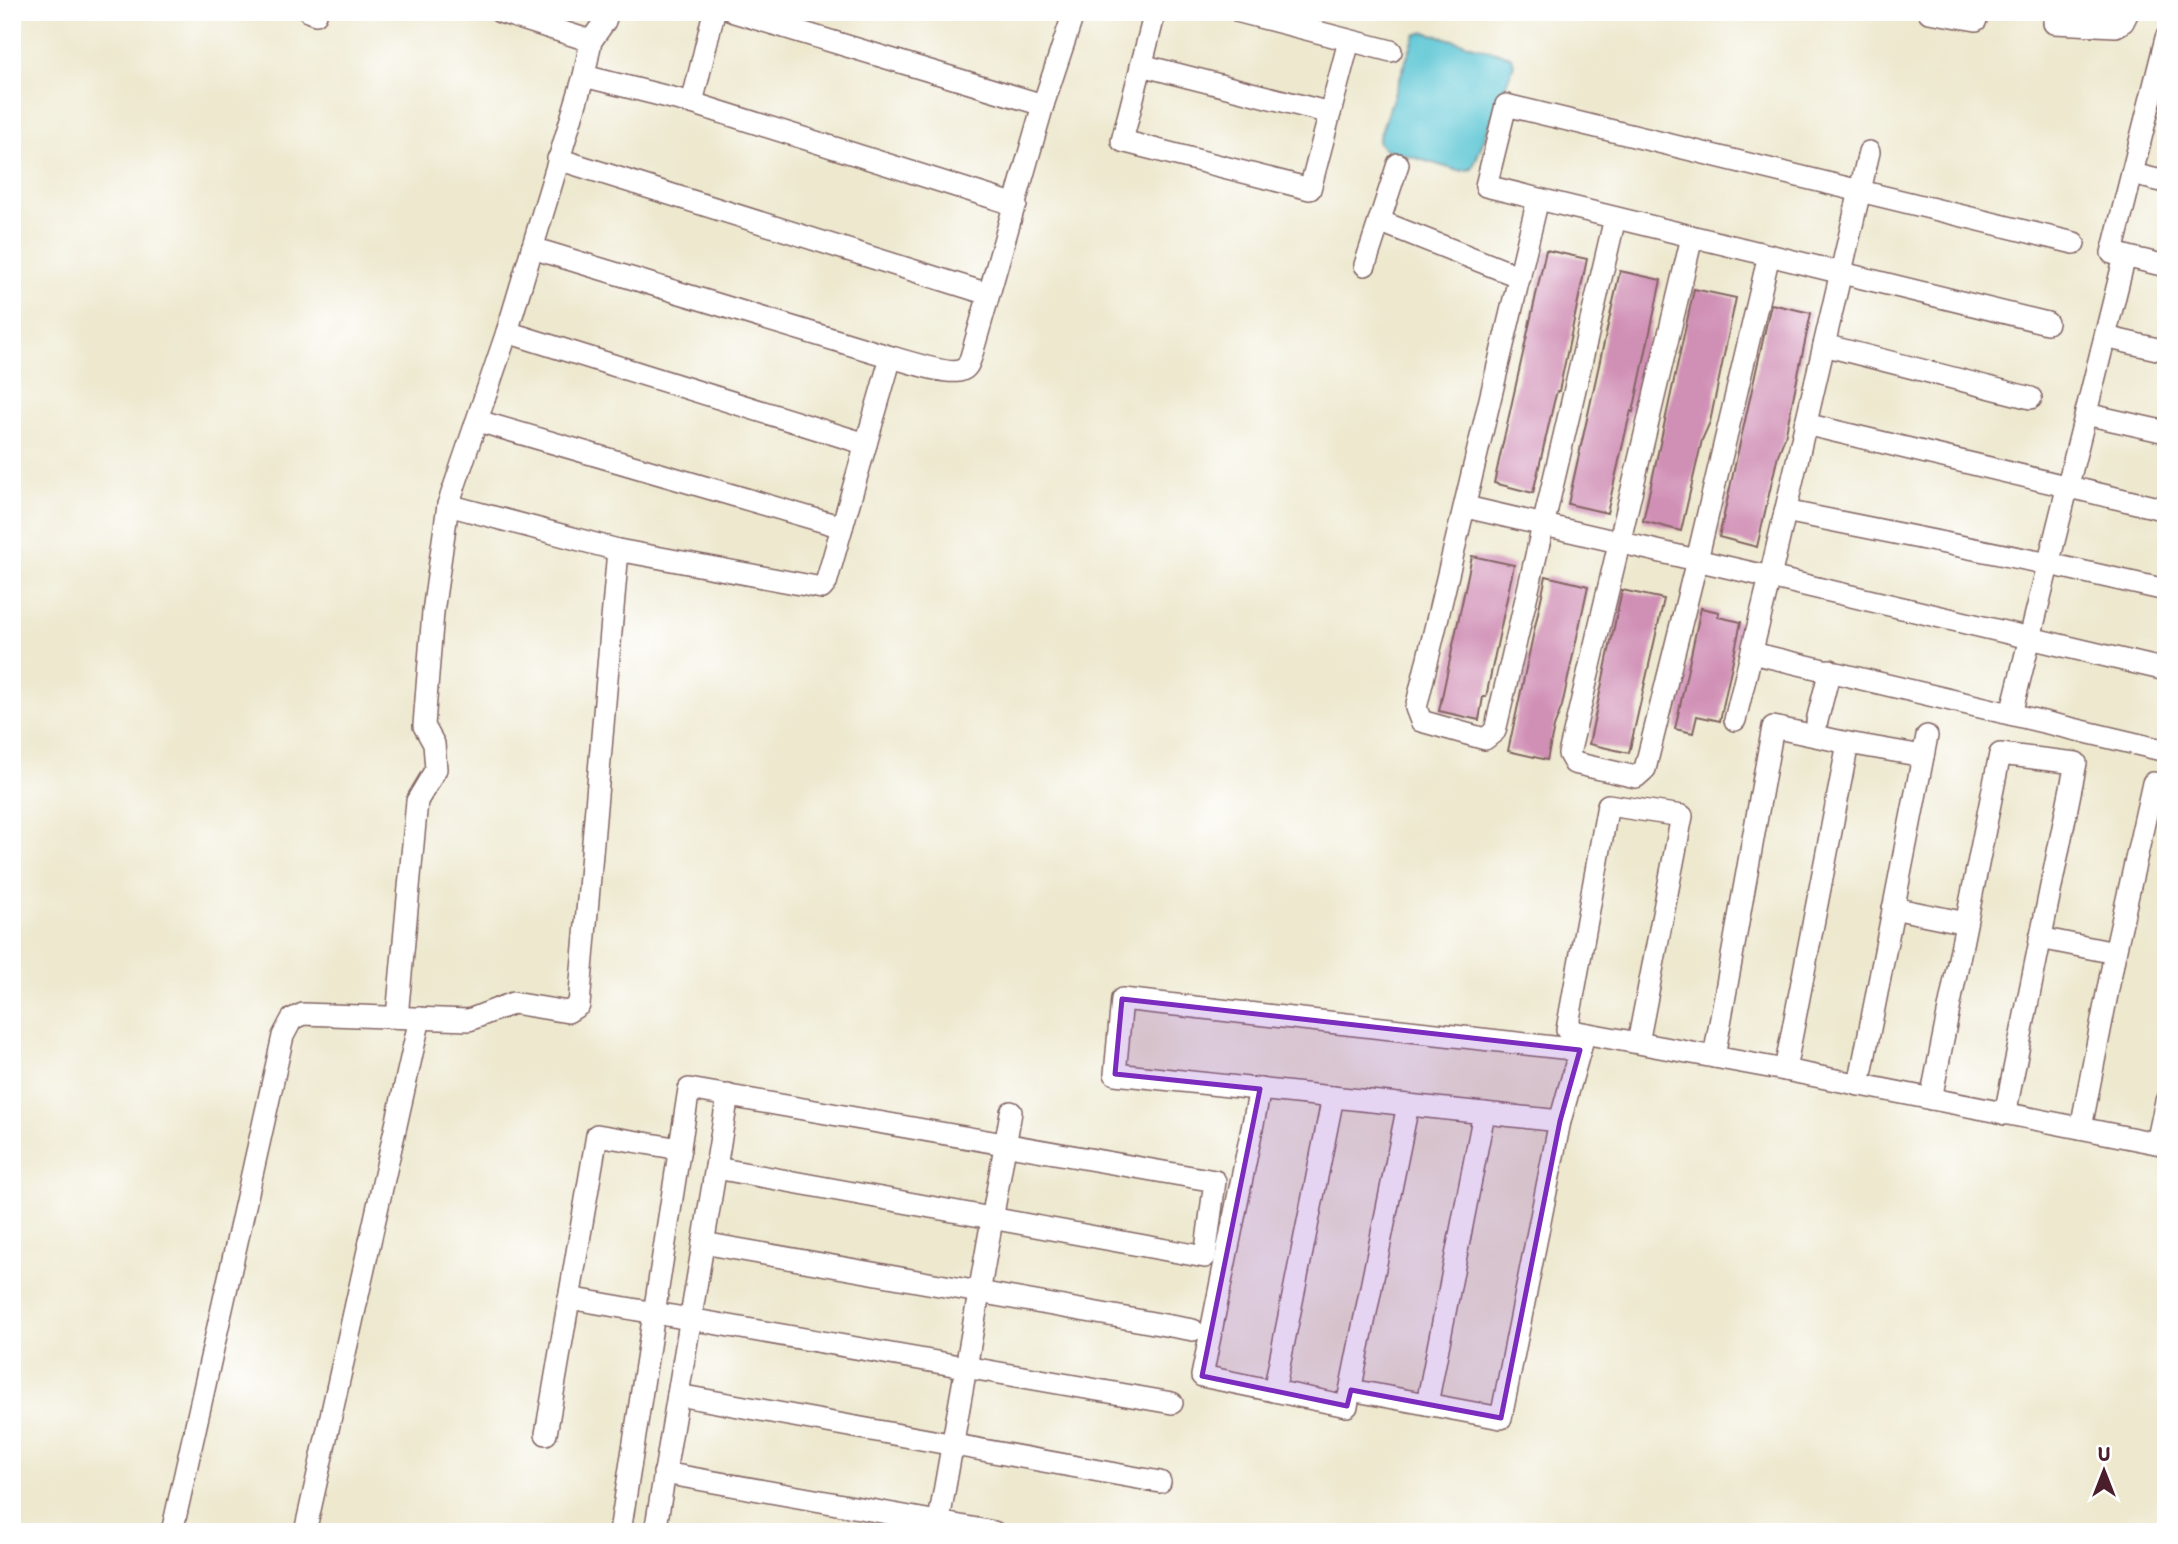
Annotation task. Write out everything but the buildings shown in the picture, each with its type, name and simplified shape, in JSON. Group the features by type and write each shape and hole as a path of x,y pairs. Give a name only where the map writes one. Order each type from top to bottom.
{"street":[{"path":"500,12 591,41"},
{"path":"397,1017 417,801 436,769 434,744 424,726 433,612 448,505 507,332 584,76 591,41 608,12"},
{"path":"692,103 714,12"},
{"path":"734,12 1043,105"},
{"path":"1155,12 1122,141 1310,189 1349,41"},
{"path":"1240,12 1391,51"},
{"path":"1929,12 1976,20 1977,12"},
{"path":"2055,12 2054,23 2116,26 2123,22 2128,12"},
{"path":"532,248 891,357 951,372 962,370 969,363 1068,14"},
{"path":"2166,38 2158,103 2132,174 2112,253 2166,266"},
{"path":"1142,65 1331,113"},
{"path":"584,76 692,103 1016,205"},
{"path":"2047,323 1486,186 1506,105 2074,243"},
{"path":"1735,720 1869,152"},
{"path":"558,159 988,294"},
{"path":"1365,265 1398,164"},
{"path":"2132,174 2166,182"},
{"path":"1538,199 1416,708 1420,721 1485,739 1495,731 1615,218"},
{"path":"1379,221 1520,277"},
{"path":"1692,237 1569,754 1574,763 1636,777 1645,769 1769,255"},
{"path":"2011,713 2126,256"},
{"path":"507,332 866,444"},
{"path":"2105,337 2166,351"},
{"path":"1824,345 2031,398"},
{"path":"448,505 618,551 822,588 826,583 891,357"},
{"path":"2086,414 2166,432"},
{"path":"478,421 842,527"},
{"path":"1805,424 2166,510"},
{"path":"1466,507 2166,670"},
{"path":"1786,511 2166,590"},
{"path":"173,1532 283,1036 292,1018 303,1014 469,1020 513,1003 568,1012 579,1005 618,551"},
{"path":"1752,653 2166,751"},
{"path":"1817,721 1830,670"},
{"path":"1714,1057 1773,727 1848,743 1925,746 1858,1085"},
{"path":"1784,1070 1848,743"},
{"path":"1931,1099 2000,754 2076,763 2006,1114"},
{"path":"2081,1128 2115,953 2153,783 2166,786"},
{"path":"1582,1042 1567,1030 1608,805 1682,816 1638,1043"},
{"path":"1893,908 1966,923"},
{"path":"2040,938 2115,953"},
{"path":"1560,1121 1115,1074 1122,999 1582,1042 1638,1043 2162,1144 2166,1101"},
{"path":"305,1532 420,1018"},
{"path":"1351,1390 1501,1418 1560,1121 1582,1042"},
{"path":"620,1532 689,1089 1215,1181 1205,1257 716,1168"},
{"path":"1260,1089 1202,1376 1347,1406 1408,1105"},
{"path":"655,1532 728,1096"},
{"path":"1274,1391 1333,1097"},
{"path":"938,1527 1011,1112"},
{"path":"1427,1404 1484,1113"},
{"path":"546,1434 597,1135 680,1149"},
{"path":"703,1243 1193,1330"},
{"path":"569,1298 1172,1403"},
{"path":"678,1395 1160,1482"},
{"path":"664,1474 938,1527 994,1532"}],"highlighted area":[{"path":"1122,999 1580,1050 1560,1121 1501,1418 1351,1390 1347,1406 1202,1376 1260,1089 1115,1074"}],"water":[{"path":"1425,32 1510,56 1514,64 1472,169 1459,171 1383,148 1378,141 1415,35"}]}
